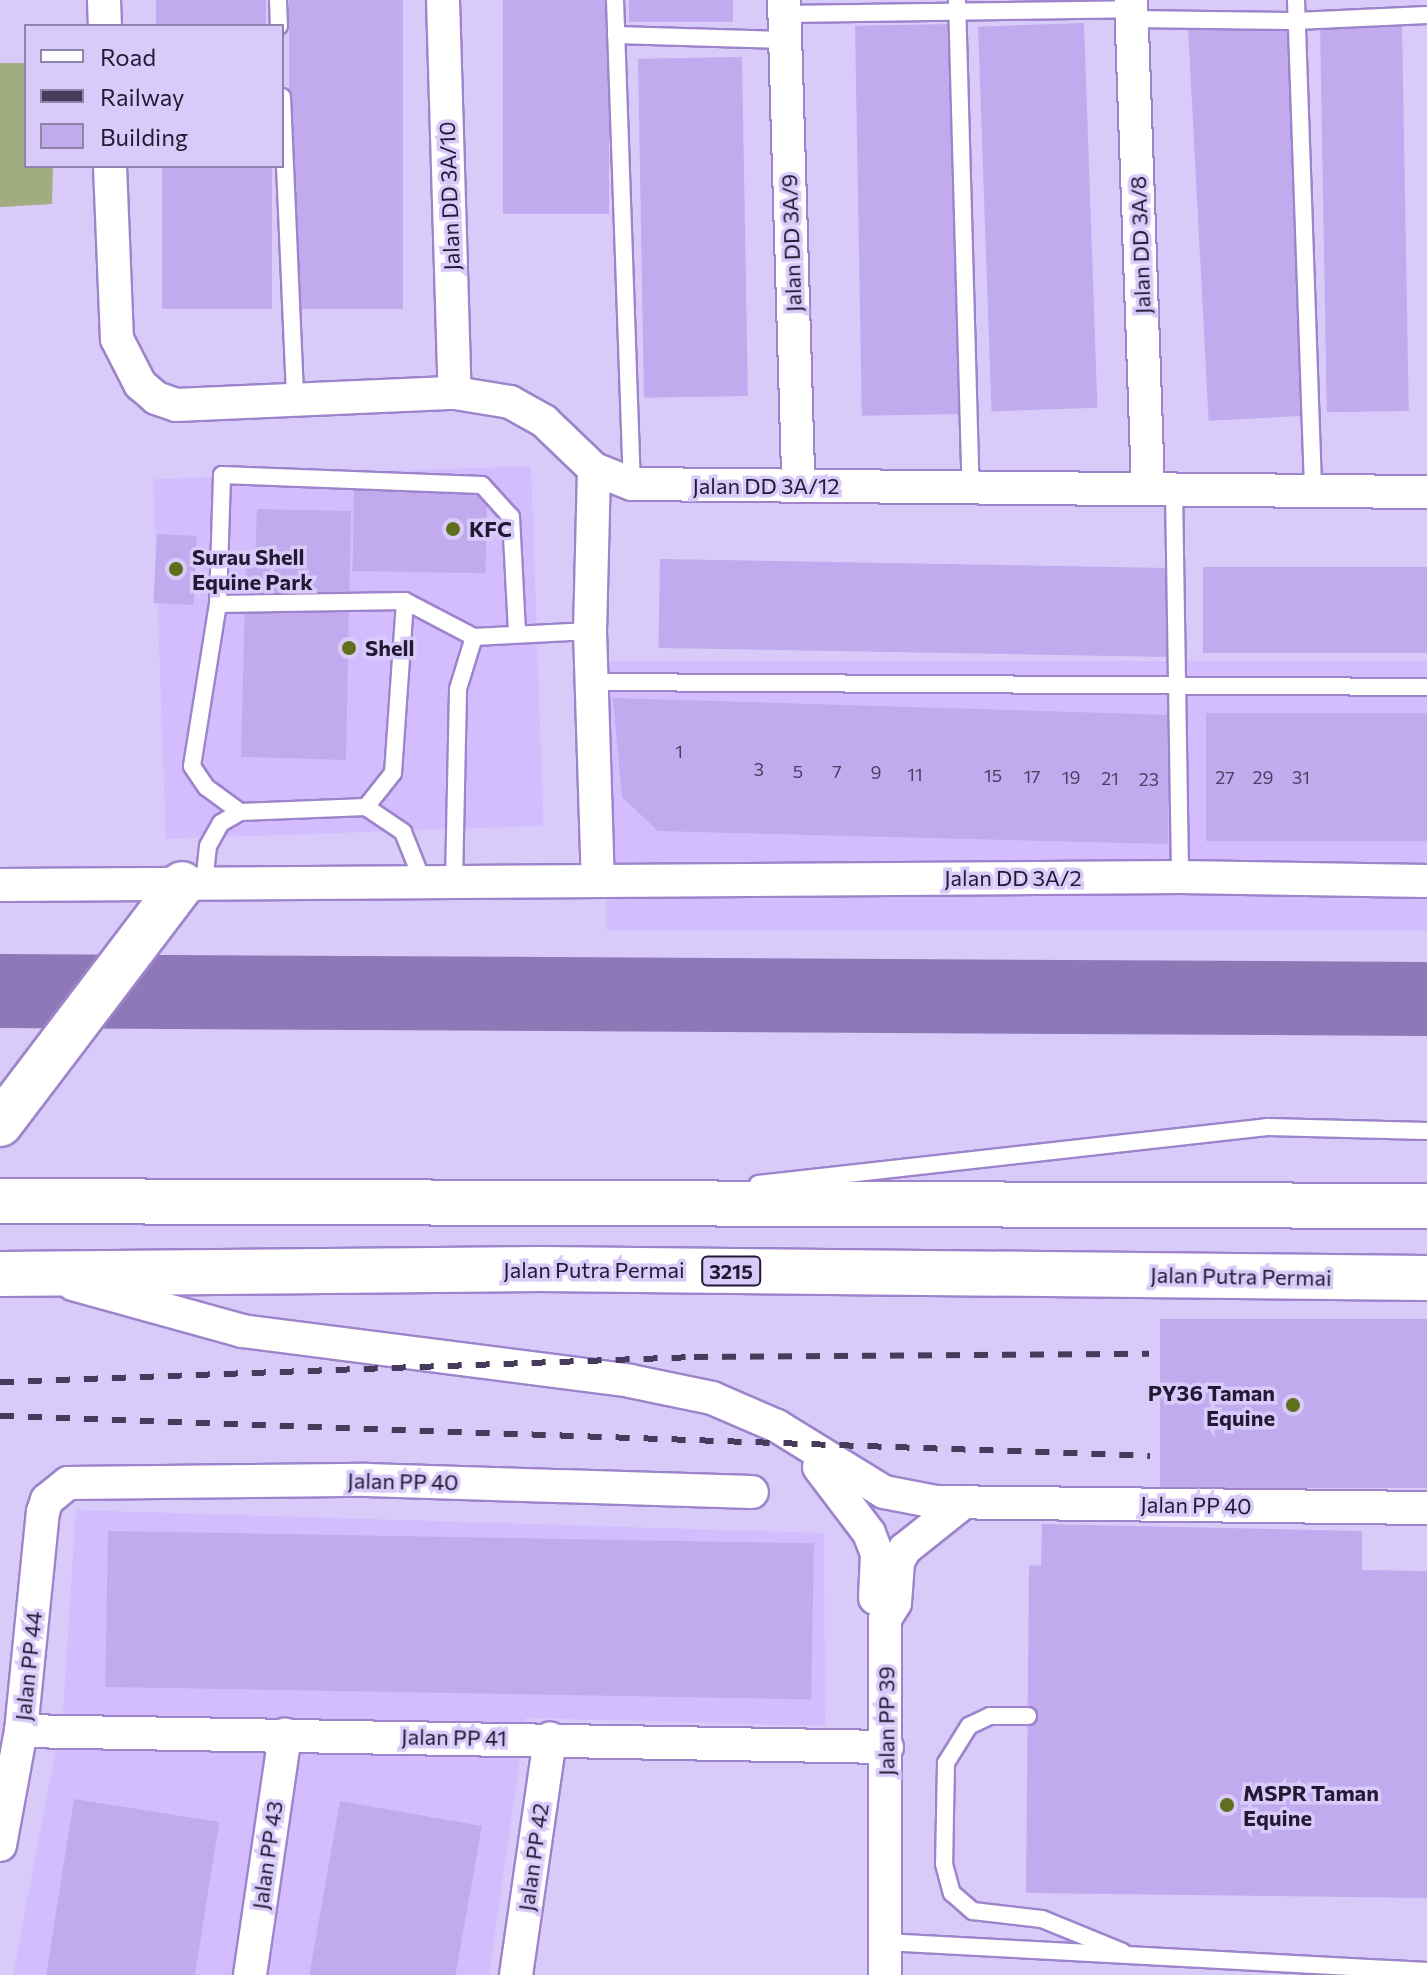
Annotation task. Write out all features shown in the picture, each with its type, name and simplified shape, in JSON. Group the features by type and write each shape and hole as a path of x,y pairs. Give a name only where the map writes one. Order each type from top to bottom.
{"main road":[{"path":"0,1124 70,1037 150,928 193,884"},
{"path":"0,1201 1427,1206"},
{"name":"Jalan Putra Permai","path":"17,1274 541,1269 1427,1278"}],"street":[{"path":"104,0 105,24"},
{"name":"Jalan DD 3A/10","path":"443,0 455,393"},
{"name":"Jalan DD 3A/8","path":"1132,9 1161,490"},
{"name":"Jalan DD 3A/9","path":"785,18 798,486"},
{"name":"Jalan DD 3A/12","path":"110,168 117,339 140,384 156,398 176,405 455,393 510,402 544,421 594,469 632,484 1427,492"},
{"path":"594,469 590,631 598,881"},
{"name":"Jalan DD 3A/2","path":"0,885 1180,877 1427,881"},
{"path":"17,1274 242,1331 630,1381 712,1398 777,1426 832,1480 869,1533 877,1554 875,1602 885,1619"},
{"name":"Jalan PP 40","path":"777,1426 884,1492 964,1502 1427,1508"},
{"name":"Jalan PP 40","path":"57,1490 80,1479 192,1479 752,1492"},
{"name":"Jalan PP 44","path":"0,1845 21,1731 43,1512 57,1490"},
{"name":"Jalan PP 39","path":"885,1975 885,1619 895,1603 898,1562 905,1549 964,1502"},
{"name":"Jalan PP 41","path":"21,1731 550,1738 887,1747"},
{"name":"Jalan PP 43","path":"250,1975 285,1735"},
{"name":"Jalan PP 42","path":"516,1975 550,1738"}],"lane":[{"path":"278,0 279,24"},
{"path":"615,0 632,484"},
{"path":"1296,0 1313,491"},
{"path":"616,35 785,18 958,6 1132,9 1296,21 1427,15"},
{"path":"958,6 971,488"},
{"path":"284,144 295,400"},
{"path":"240,812 206,787 192,766 218,604 222,475 482,485 511,517 517,633"},
{"path":"1161,490 1175,684 1180,877"},
{"path":"218,604 405,601 474,637 590,631"},
{"path":"366,807 393,773 405,601"},
{"path":"439,882 458,689 474,637"},
{"path":"591,682 1427,687"},
{"path":"193,884 221,823 240,812 366,807 403,832 439,882"},
{"path":"598,1202 1268,1127 1427,1131"},
{"path":"1028,1716 990,1716 969,1726 946,1763 944,1864 952,1893 973,1911 1042,1919 1135,1957"},
{"path":"885,1942 1427,1971"}],"shaded area":[{"path":"531,466 544,826 166,839 153,479"},
{"path":"606,661 1427,661 1427,930 606,930"},
{"path":"76,1510 824,1533 825,1726 526,1718 489,1975 13,1975 63,1711"}],"green space":[{"path":"0,63 24,63 24,168 53,168 52,204 0,207"}],"building":[{"path":"156,0 266,0 266,24 156,24"},
{"path":"289,0 403,0 403,309 289,309"},
{"path":"503,0 609,0 609,214 503,214"},
{"path":"629,0 733,0 733,22 629,22"},
{"path":"1084,23 1097,408 992,411 978,27"},
{"path":"1402,23 1409,411 1327,412 1320,24"},
{"path":"954,24 961,414 862,416 855,26"},
{"path":"1290,24 1311,415 1209,421 1188,29"},
{"path":"742,57 748,396 644,398 638,59"},
{"path":"162,168 272,168 272,309 162,309"},
{"path":"354,490 487,492 486,573 353,571"},
{"path":"257,509 351,511 346,760 241,757 246,559 255,559"},
{"name":"Surau Shell Equine Park","path":"157,534 197,536 193,605 153,603"},
{"path":"660,559 1170,568 1168,657 658,648"},
{"path":"1203,567 1427,567 1427,653 1203,653"},
{"path":"613,698 1170,715 1168,844 658,831 622,797"},
{"path":"1206,713 1427,713 1427,841 1206,841"},
{"name":"PY36 Taman Equine","path":"1160,1319 1427,1319 1427,1488 1160,1488"},
{"name":"MSPR Taman Equine","path":"1042,1524 1362,1531 1362,1570 1427,1571 1427,1898 1026,1893 1029,1565 1041,1566"},
{"path":"108,1531 814,1543 811,1699 105,1687"},
{"path":"74,1799 219,1822 195,1975 46,1975"},
{"path":"340,1801 482,1826 456,1975 309,1974"}],"waterway":[{"path":"0,991 1427,999"}],"railway":[{"path":"0,1382 694,1357 1149,1354"},
{"path":"0,1416 1150,1456"}],"place":[{"name":"KFC","path":"453,529"},
{"name":"Surau Shell Equine Park","path":"176,569"},
{"name":"Shell","path":"349,648"},
{"name":"PY36 Taman Equine","path":"1293,1405"},
{"name":"MSPR Taman Equine","path":"1227,1805"}]}
